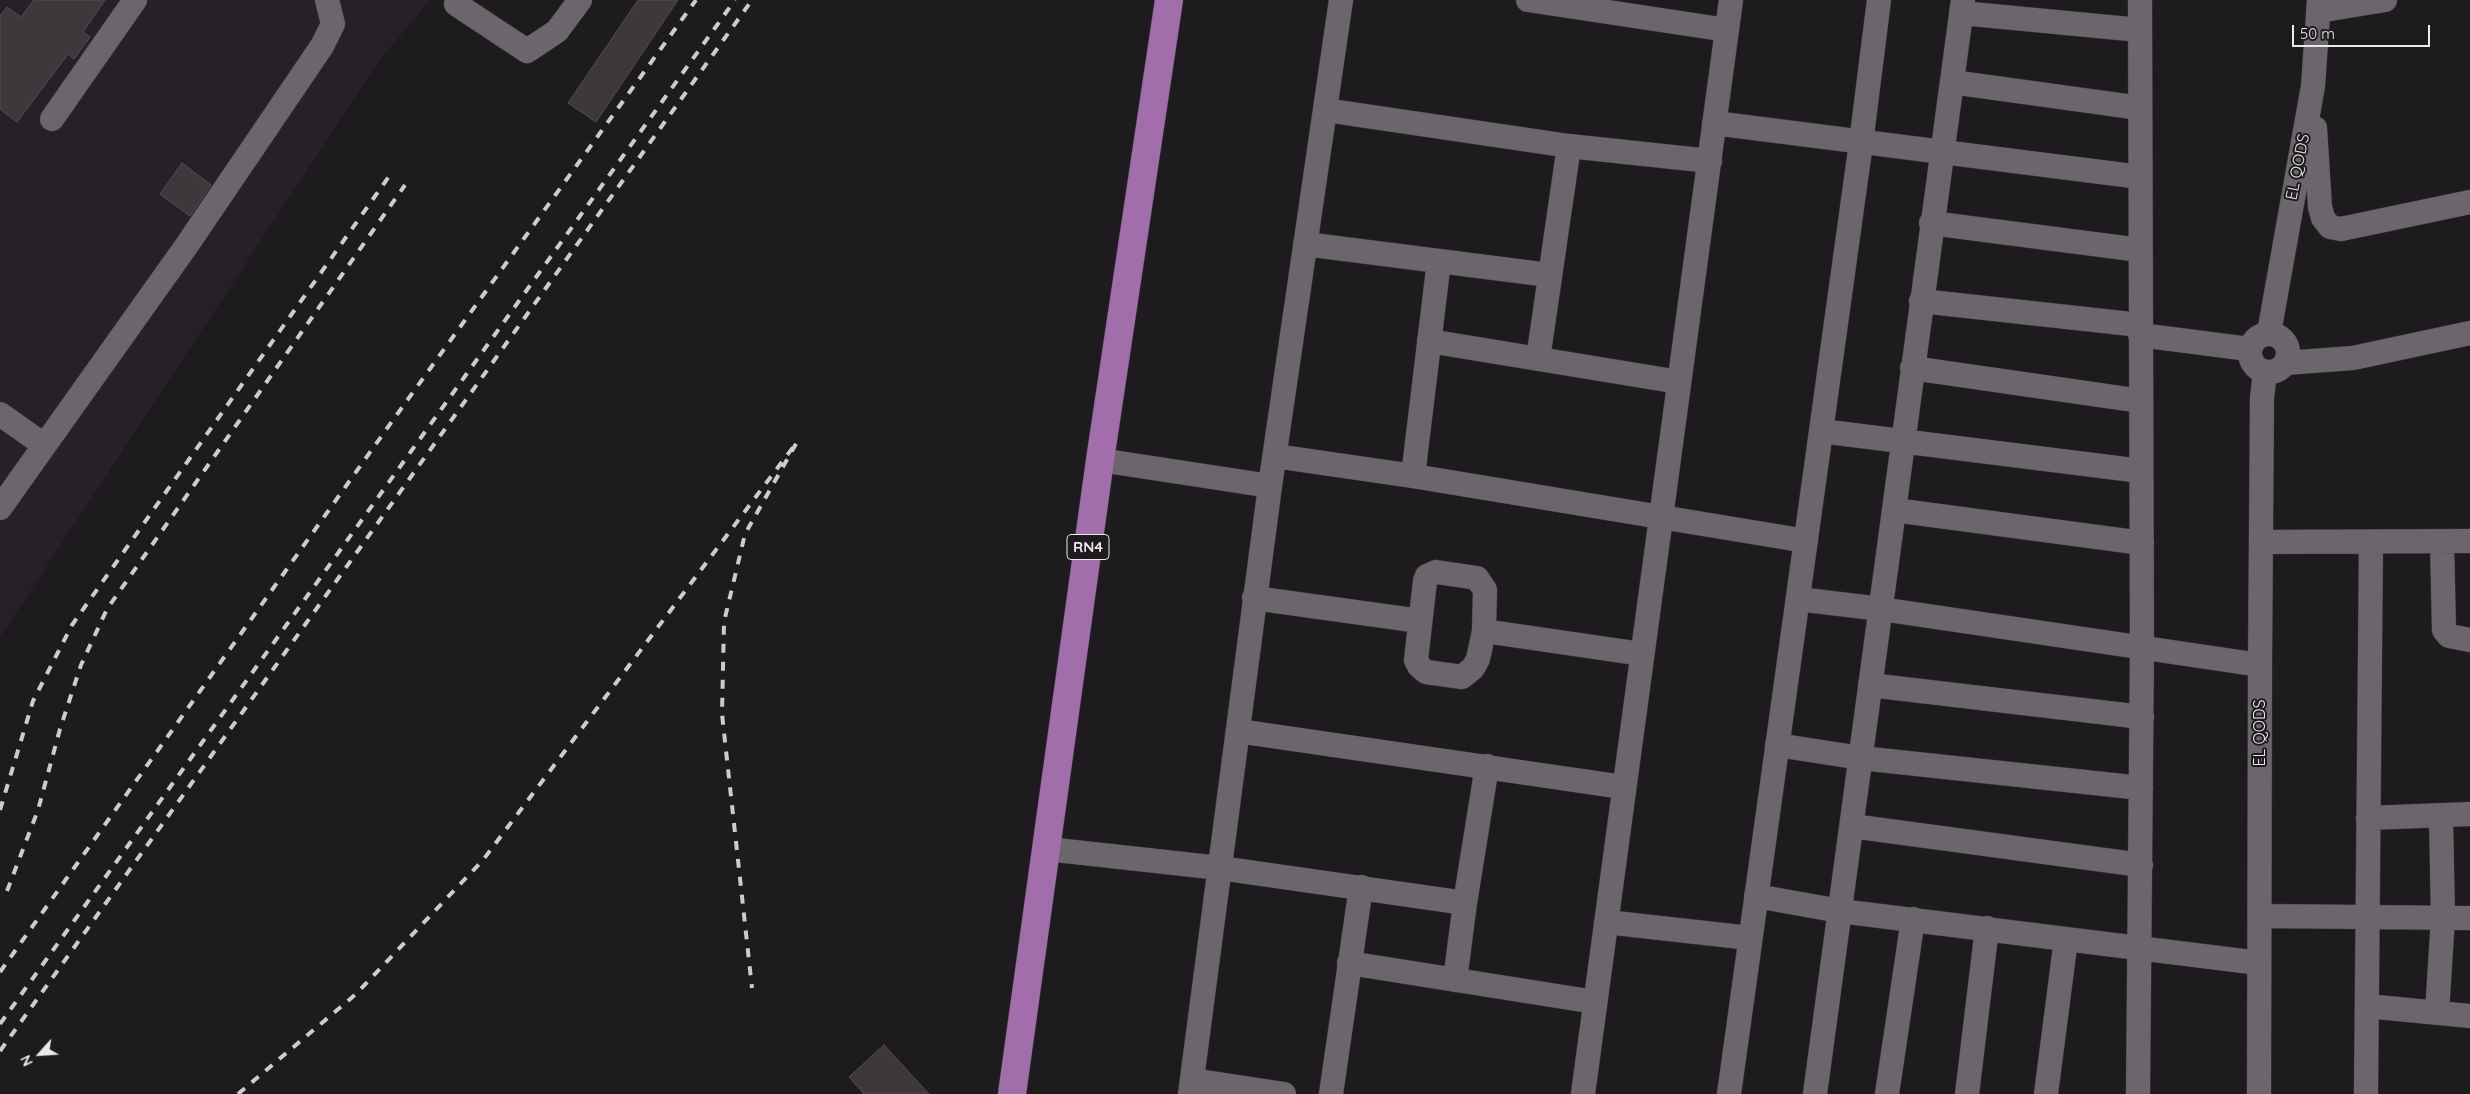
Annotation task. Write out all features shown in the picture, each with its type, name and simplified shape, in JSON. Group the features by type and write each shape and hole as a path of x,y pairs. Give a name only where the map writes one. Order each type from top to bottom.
{"main road":[{"name":"RN4","path":"1012,1094 1100,460 1169,0"}],"street":[{"path":"52,119 135,0"},
{"path":"0,508 187,245 322,46 333,24 327,0"},
{"path":"458,0 456,4 527,52 557,31 580,0"},
{"path":"1284,1094 1191,1087 1254,598 1340,0"},
{"path":"1528,0 1727,30"},
{"path":"1583,1094 1623,787 1731,0"},
{"path":"1728,1094 1861,143 1879,0"},
{"path":"2138,1094 2142,717 2140,0"},
{"path":"2318,6 2385,0"},
{"name":"EL QODS","path":"2269,333 2313,86 2318,6"},
{"path":"1815,1094 1931,223 1962,7 2140,30"},
{"path":"1952,82 2140,108"},
{"path":"2313,86 2320,207 2323,218 2330,227 2341,229 2470,202"},
{"path":"1325,110 1569,146 1710,161"},
{"path":"1714,123 2140,177"},
{"path":"1538,359 1569,146"},
{"path":"1931,223 2140,250"},
{"path":"1305,244 1549,275"},
{"path":"1413,476 1439,261"},
{"path":"1921,301 2140,330 2249,349"},
{"path":"2275,368 2288,350 2286,344 2282,338 2269,333 2256,338 2249,349 2252,364 2275,368 2353,358 2470,333"},
{"path":"1429,342 1679,382"},
{"path":"1912,368 2141,401"},
{"name":"EL QODS","path":"2259,1094 2262,398 2275,368"},
{"path":"0,414 44,445"},
{"path":"1821,432 2141,471"},
{"path":"1275,456 1413,476 1806,541"},
{"path":"1100,460 1270,486"},
{"path":"1894,510 2142,543"},
{"path":"2261,542 2470,541"},
{"path":"2366,1094 2371,542"},
{"path":"2442,542 2444,630 2449,636 2470,640"},
{"path":"1436,572 1472,577 1481,583 1485,590 1484,631 1478,659 1469,673 1462,677 1436,675 1422,669 1416,660 1420,621 1427,576 1436,572"},
{"path":"1254,598 1420,621"},
{"path":"1798,599 1881,609 2260,665"},
{"path":"1484,631 1642,654"},
{"path":"1870,685 2142,717"},
{"path":"1238,731 1623,787"},
{"path":"1777,745 1861,758 2141,788"},
{"path":"1455,980 1487,766"},
{"path":"2368,818 2441,817 2470,814"},
{"path":"2437,1012 2443,918 2441,817"},
{"path":"1852,826 2140,865"},
{"path":"1047,849 1220,868 1465,903"},
{"path":"1331,1094 1361,887"},
{"path":"1756,896 1840,911 2259,963"},
{"path":"2260,916 2470,918"},
{"path":"1888,1094 1913,919"},
{"path":"1606,922 1750,938"},
{"path":"1968,1094 1988,928"},
{"path":"2046,1094 2066,939"},
{"path":"1349,963 1595,1002"},
{"path":"2367,1006 2470,1016"}],"shaded area":[{"path":"0,0 430,0 379,61 0,637"}],"building":[{"path":"34,0 105,0 83,32 90,37 74,59 68,54 17,122 0,109 0,16 7,7 21,17"},
{"path":"638,0 678,0 596,122 568,103"},
{"path":"182,163 211,185 190,216 160,194"},
{"path":"884,1045 929,1094 864,1094 849,1077"}],"railway":[{"path":"0,972 393,420 696,0"},
{"path":"0,1024 735,0"},
{"path":"0,1051 752,0"},
{"path":"0,810 33,701 72,625 390,175"},
{"path":"7,891 38,810 60,729 81,665 107,609 405,185"},
{"path":"238,1094 356,994 483,860 797,442 745,534 724,622 722,714 752,988"}]}
